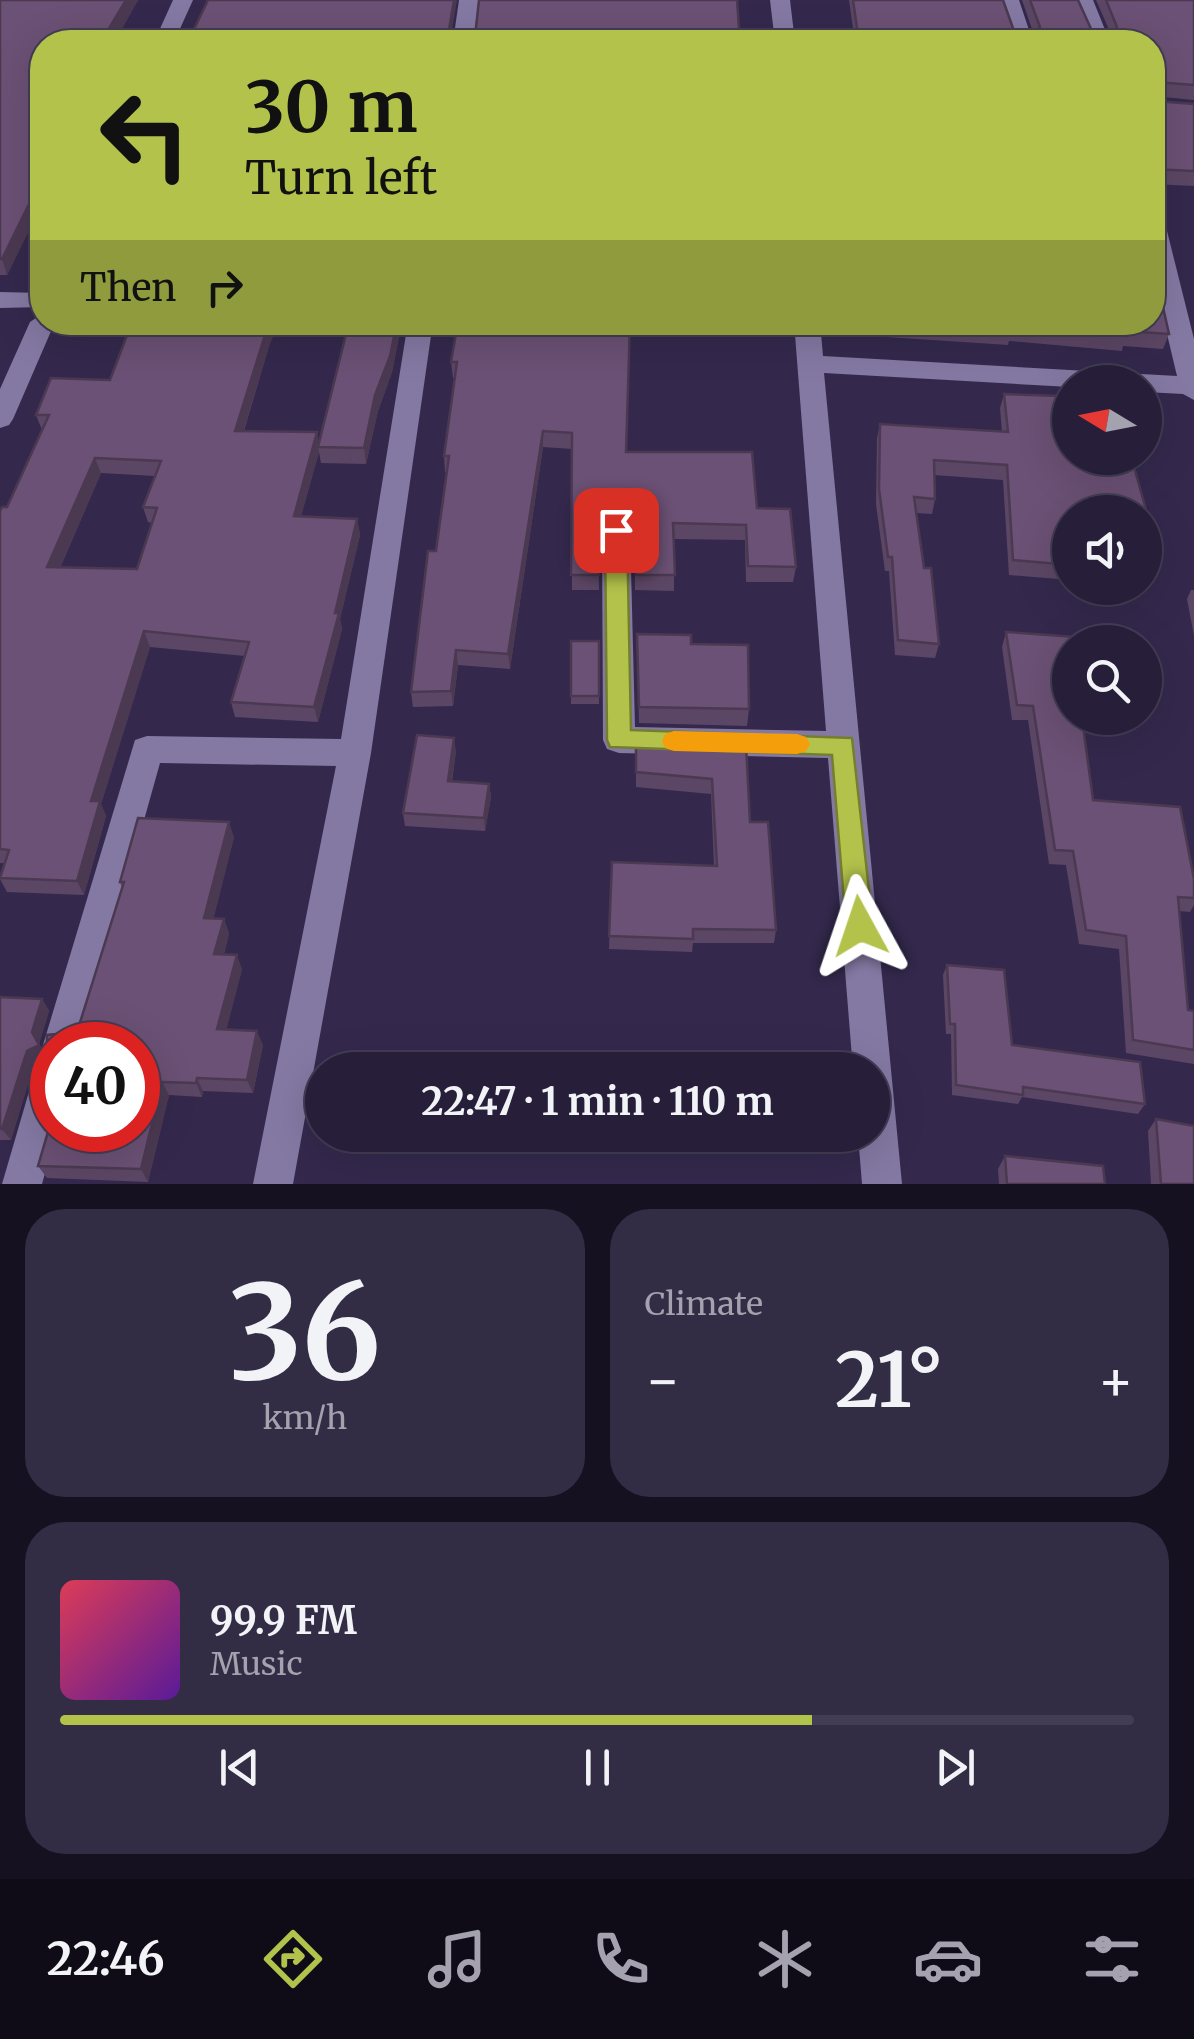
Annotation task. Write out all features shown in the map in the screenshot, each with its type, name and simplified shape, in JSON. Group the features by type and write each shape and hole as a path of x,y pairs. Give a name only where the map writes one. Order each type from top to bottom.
{"street":[{"path":"169,30 183,0"},
{"path":"465,30 469,0"},
{"path":"780,0 784,30"},
{"path":"1009,0 1019,30"},
{"path":"1084,0 1095,30"},
{"path":"1162,385 1194,388 1165,271"},
{"path":"0,300 30,300"},
{"path":"0,420 37,335"},
{"path":"273,1184 356,753 419,335"},
{"path":"808,335 870,1052"},
{"path":"810,364 1052,377"},
{"path":"616,530 619,740 844,745"},
{"path":"69,1022 147,748 356,753"},
{"path":"22,1184 31,1152"},
{"path":"879,1152 882,1184"}],"building":[{"path":"0,0 126,0 108,30 30,30 30,204 0,259"},
{"path":"208,0 454,0 449,30 194,30"},
{"path":"479,0 737,0 739,30 473,30"},
{"path":"853,0 1003,0 1014,30 857,30"},
{"path":"1030,0 1078,0 1092,30 1038,30 1040,27"},
{"path":"1106,0 1194,0 1194,85 1165,83 1165,30 1115,30"},
{"path":"1165,102 1194,104 1194,171 1165,170"},
{"path":"127,335 265,335 235,431 317,432 294,516 357,519 335,613 339,613 314,707 231,702 249,642 144,631 91,801 100,801 77,881 0,878 9,850 0,849 0,511 7,507 49,415 36,415 51,378 110,380","holes":["95,458 161,461 143,507 157,508 137,569 47,567"]},
{"path":"346,335 394,335 375,395 364,448 318,447"},
{"path":"456,335 630,335 626,452 752,452 757,508 790,509 796,567 748,566 746,525 673,523 675,575 636,575 634,513 627,503 615,500 603,505 598,514 599,575 571,575 572,433 543,431 508,654 456,650 451,691 411,692 428,551 436,551 449,456 444,456 457,362 451,362"},
{"path":"1004,394 1052,396 1052,475 1136,475 1142,495 1052,495 1052,563 1013,560 1007,465 934,460 935,499 914,497 924,568 931,568 939,644 898,640 892,557 888,557 879,489 880,424 1008,432"},
{"path":"1006,632 1052,635 1052,735 1084,735 1093,800 1180,807 1194,879 1194,898 1178,897 1188,1010 1194,1011 1194,1050 1133,1040 1126,936 1086,930 1073,851 1055,850 1033,706 1017,705"},
{"path":"637,634 691,635 691,644 748,645 749,709 639,707"},
{"path":"571,641 599,641 599,696 571,696"},
{"path":"417,735 454,738 448,781 489,784 484,818 403,813"},
{"path":"636,743 746,745 750,822 768,822 776,930 693,929 693,939 609,936 612,862 717,866 712,779 636,772"},
{"path":"138,818 229,822 204,918 224,919 214,954 237,955 217,1029 257,1031 247,1080 197,1078 196,1083 162,1082 160,1090 160,1022 80,1022 124,882 120,882"},
{"path":"947,965 1004,970 1012,1045 1140,1062 1145,1104 1023,1087 1023,1095 956,1085 955,1024 950,1024"},
{"path":"0,997 42,999 35,1022 30,1022 30,1050 0,1128"},
{"path":"1156,1119 1194,1126 1194,1184 1161,1184"},
{"path":"42,1152 145,1152 141,1169 38,1166"},
{"path":"1005,1156 1103,1166 1105,1184 1007,1184"}],"slow traffic":[{"path":"674,741 797,744"}],"route":[{"path":"616,530 619,740 844,745 860,926"}]}
